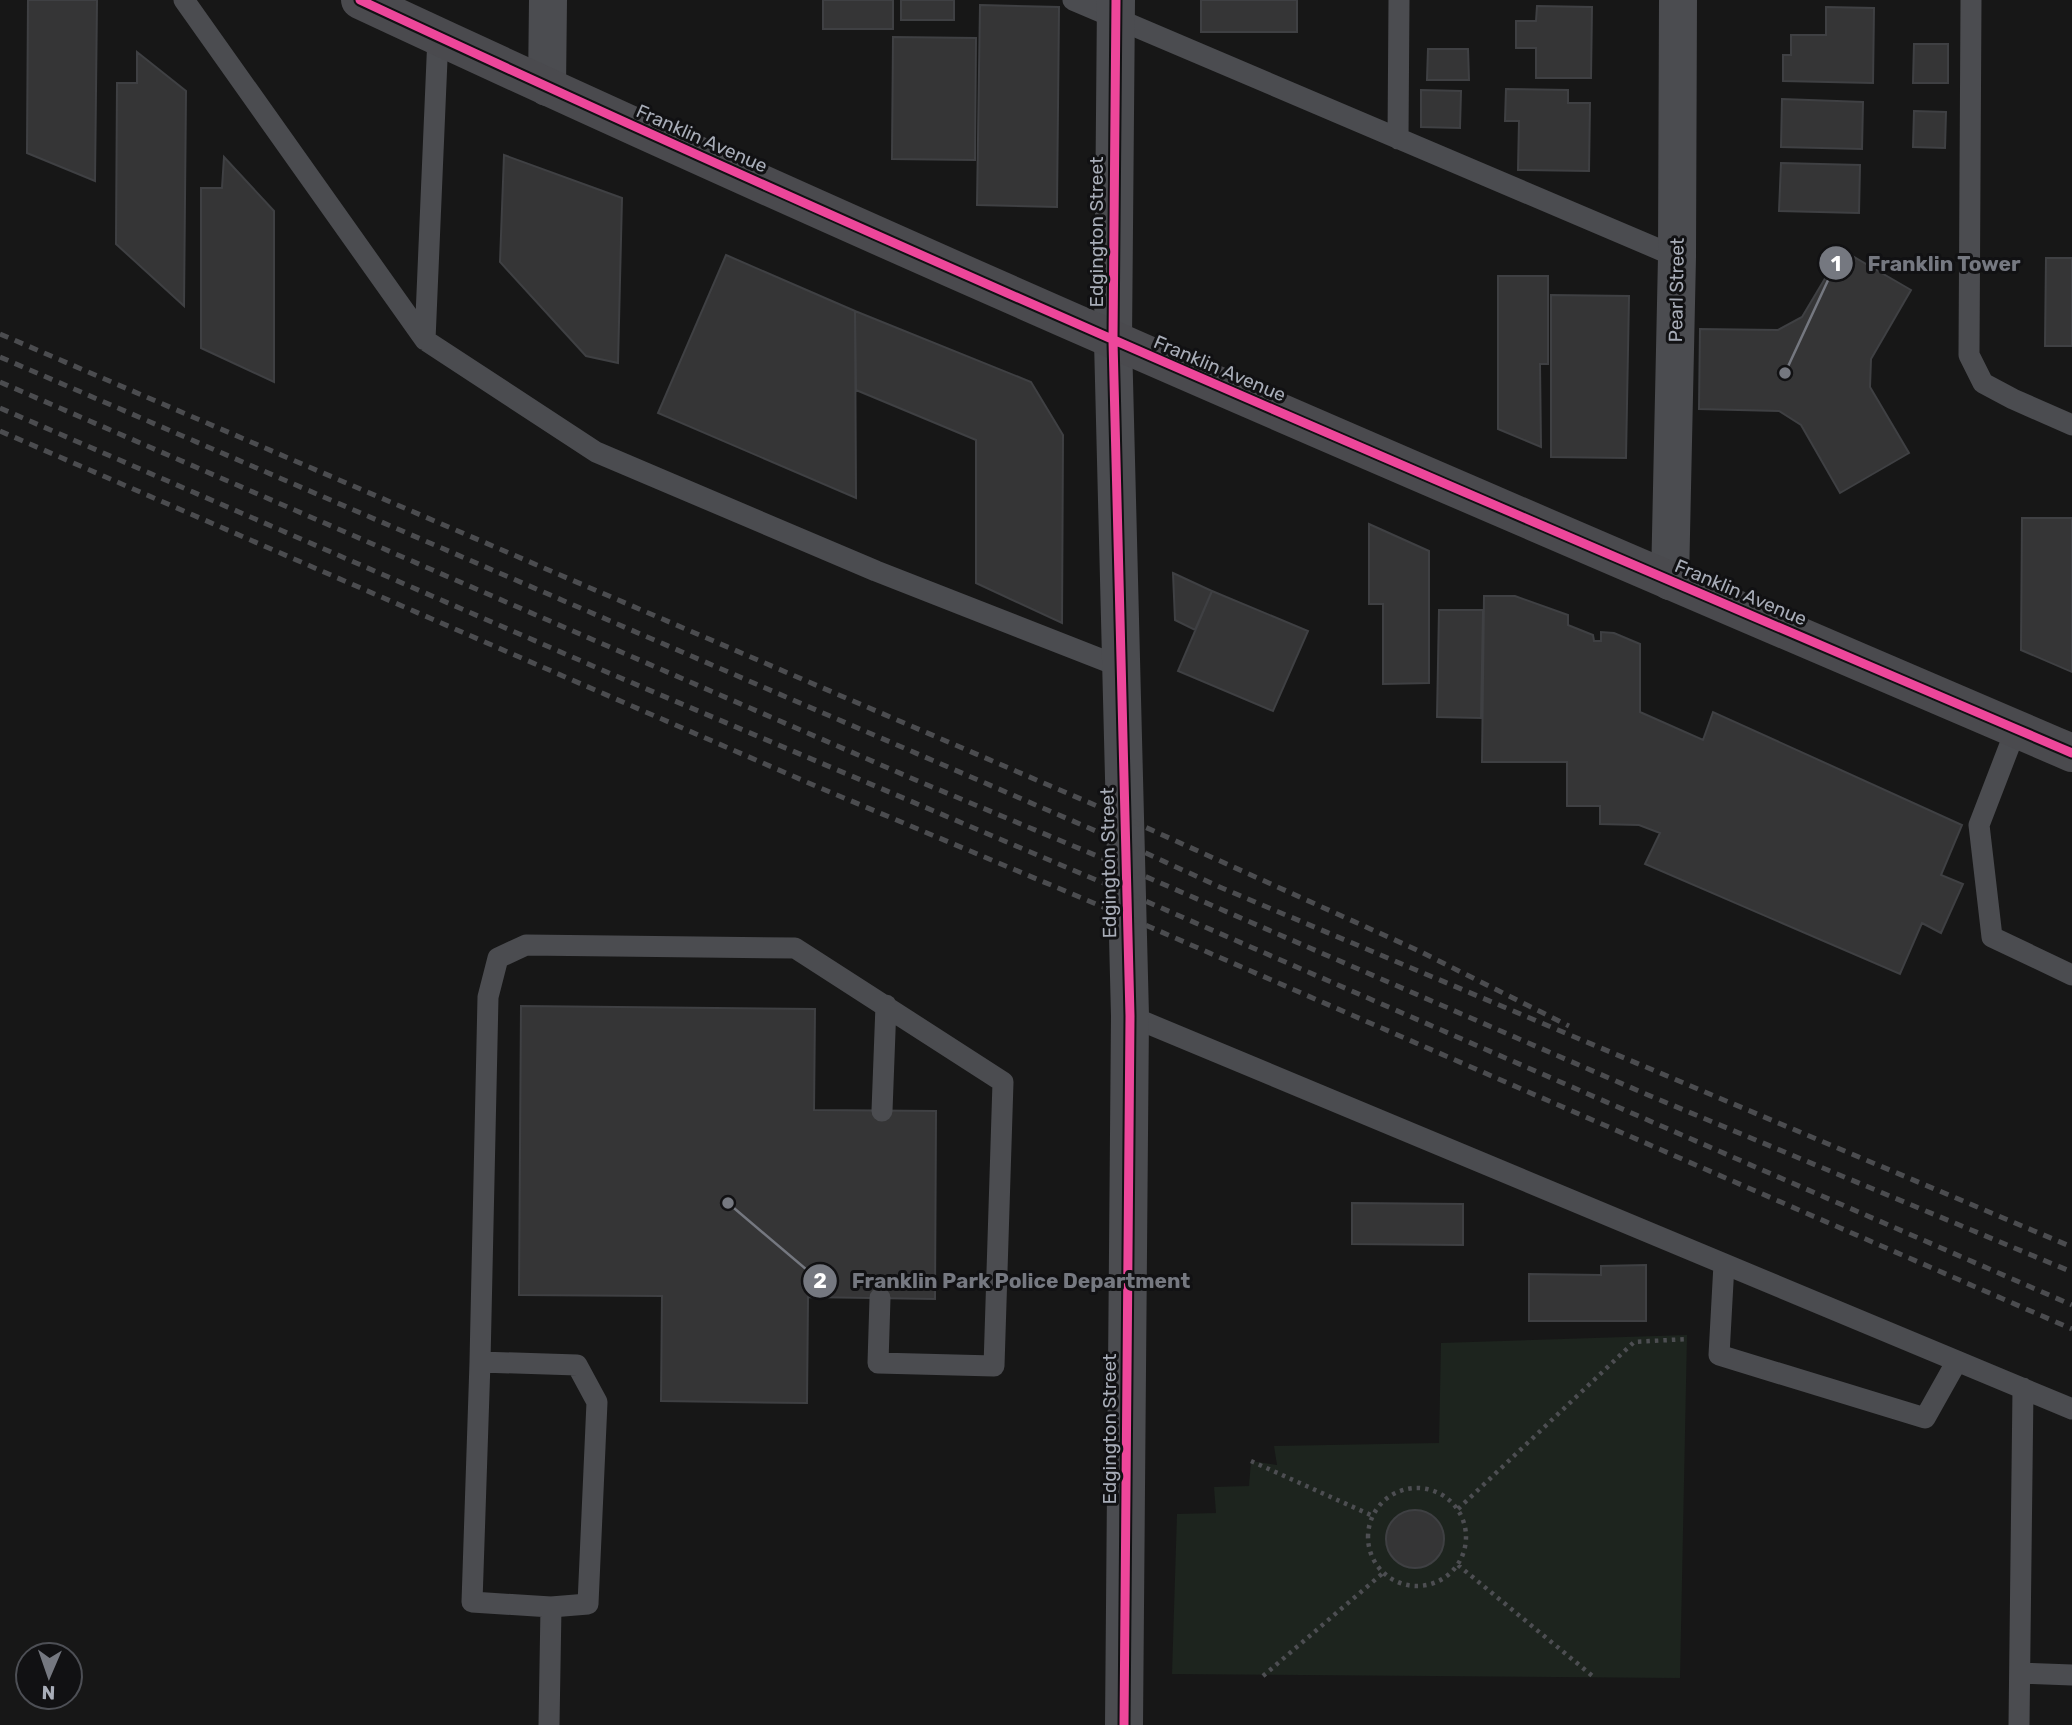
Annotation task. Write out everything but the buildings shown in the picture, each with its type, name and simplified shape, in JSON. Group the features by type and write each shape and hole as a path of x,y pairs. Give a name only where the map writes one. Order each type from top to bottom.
{"street":[{"name":"Franklin Avenue","path":"360,0 547,87 1113,341 2072,753"},
{"path":"547,87 548,0"},
{"name":"Pearl Street","path":"1670,581 1677,257 1678,0"},
{"name":"Edgington Street","path":"1116,10 1113,341 1130,1016 1124,1725"}],"lane":[{"path":"184,0 425,340 596,452 876,571 1121,667"},
{"path":"1073,0 1116,10 1398,139 1677,257"},
{"path":"1398,139 1399,0"},
{"path":"1971,0 1969,355 1983,383 2072,425"},
{"path":"425,340 438,36"},
{"path":"2016,729 1979,825 1992,937 2072,975"},
{"path":"480,1362 577,1365 597,1402 588,1604 551,1607 472,1602 488,997 498,958 526,945 795,948 1003,1082 994,1366 878,1363 880,1298"},
{"path":"882,1111 886,1006"},
{"path":"1130,1016 2072,1409"},
{"path":"1724,1264 1719,1355 1925,1418 1956,1361"},
{"path":"2019,1725 2023,1388"},
{"path":"548,1725 551,1607"},
{"path":"2020,1674 2072,1675"}],"path":[{"path":"1458,1509 1634,1342 1687,1339"},
{"path":"1251,1461 1373,1516"},
{"path":"1410,1488 1435,1491 1450,1500 1458,1509 1465,1526 1466,1541 1458,1564 1442,1580 1425,1586 1407,1586 1397,1582 1383,1573 1368,1545 1368,1528 1373,1516 1393,1494 1410,1488"},
{"path":"1458,1564 1595,1678"},
{"path":"1263,1676 1383,1573"}],"shaded area":[{"path":"1687,1335 1680,1678 1172,1674 1177,1514 1216,1513 1214,1487 1249,1486 1251,1461 1277,1465 1274,1446 1439,1443 1441,1343"}],"railway":[{"path":"0,334 1125,818 1417,950 1569,1026"},
{"path":"0,357 1222,888 2072,1247"},
{"path":"0,382 1648,1095 2072,1272"},
{"path":"0,408 609,673 1127,893 2072,1305"},
{"path":"0,431 818,787 1127,917 2072,1329"}],"cycle path":[{"path":"360,0 999,289 2072,753"},
{"path":"1116,0 1113,341 1130,1016 1124,1725"}],"place":[{"name":"Franklin Tower","path":"1785,373"},
{"name":"Franklin Park Police Department","path":"728,1203"}]}
